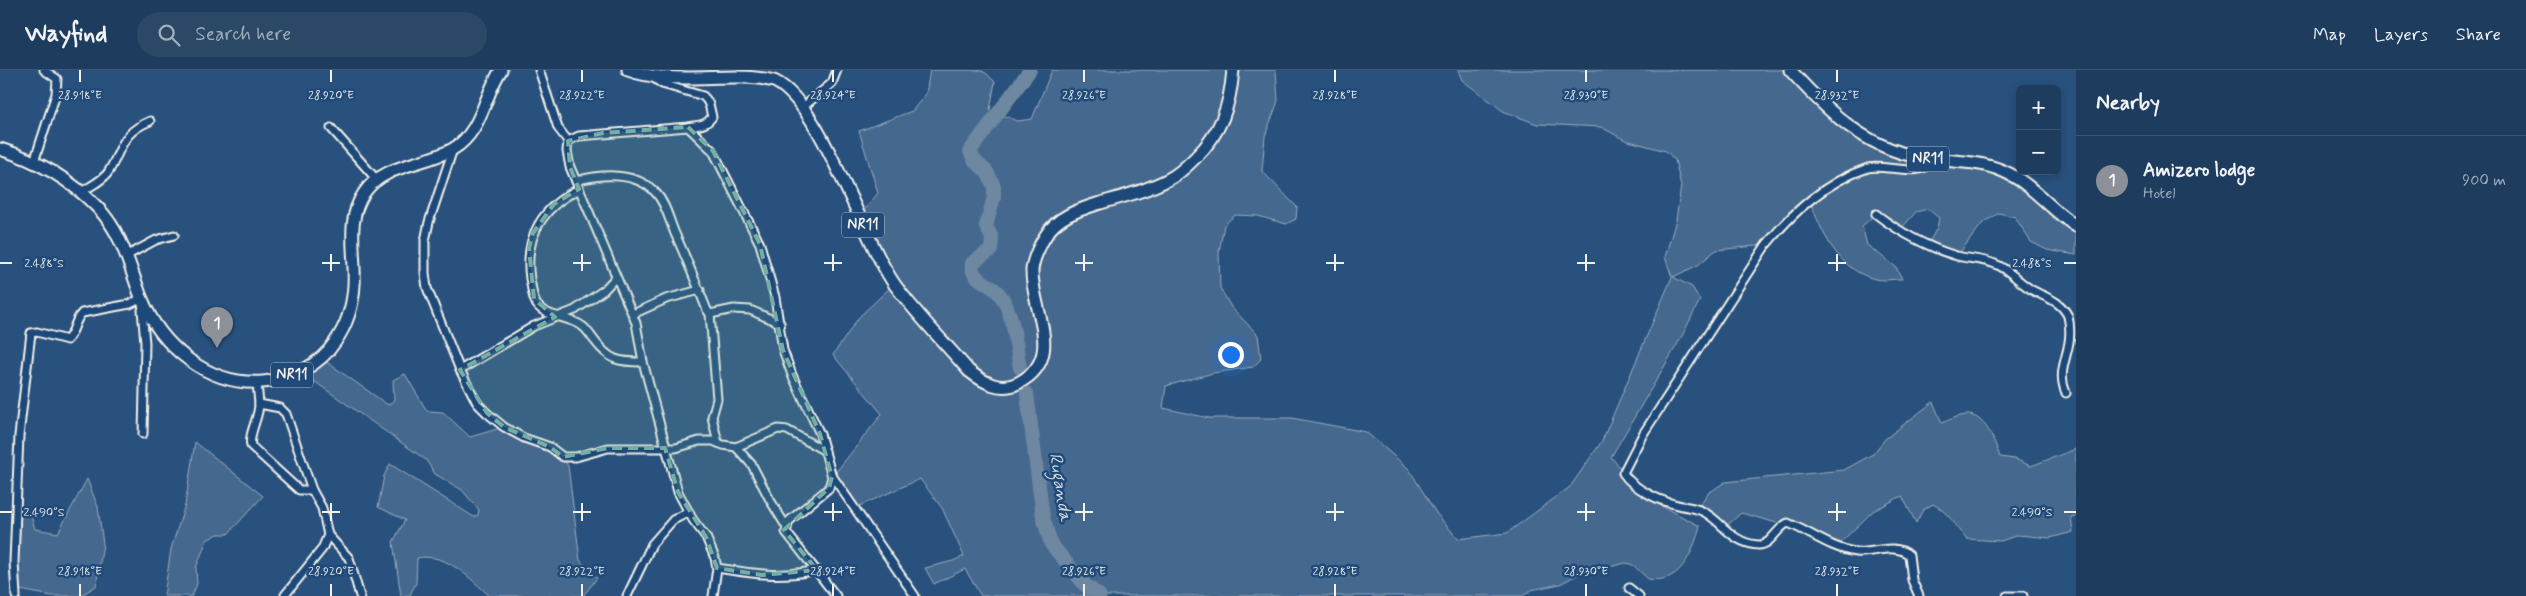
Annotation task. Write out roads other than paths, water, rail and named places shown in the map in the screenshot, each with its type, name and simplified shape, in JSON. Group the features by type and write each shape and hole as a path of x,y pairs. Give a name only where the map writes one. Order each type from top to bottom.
{"highway":[{"name":"NR11","path":"0,149 34,162 63,178 97,207 112,226 128,255 143,301 171,344 187,360 221,378 258,382 276,380 301,372 329,351 344,329 354,285 352,238 354,217 364,193 384,175 454,148 476,125 502,70"},
{"name":"NR11","path":"628,70 652,77 721,73 755,76 774,81 785,88 803,107 894,284 969,371 982,381 999,387 1013,385 1030,377 1042,356 1042,323 1032,283 1032,267 1046,234 1058,221 1076,211 1162,182 1184,170 1206,148 1226,114 1233,70"},
{"name":"NR11","path":"1790,70 1831,113 1847,126 1884,146 1907,154 1932,159 1980,164 2002,170 2025,183 2076,226"}],"street":[{"path":"34,162 56,94 57,79 44,70"},
{"path":"539,70 558,128 568,141 567,151 579,189 633,314 643,362 678,492 706,536 717,568 713,593 720,596"},
{"path":"803,107 832,83 837,70"},
{"path":"568,141 587,134 688,127 705,124 712,117 708,101 696,94 662,84 652,77"},
{"path":"81,192 109,173 118,150 129,134 150,121"},
{"path":"688,127 713,152 760,244 780,323 783,350 792,375 820,434 832,477 916,596"},
{"path":"331,128 377,180"},
{"path":"454,148 429,222 425,241 427,288 460,370 478,403 504,427 524,438 550,447 563,457 576,457 608,448 676,448 713,441 736,447 778,429 787,430 825,451"},
{"path":"1919,596 1912,580 1909,555 1904,552 1889,549 1854,552 1788,523 1766,543 1756,545 1728,533 1703,511 1659,499 1628,480 1623,473 1643,434 1766,245 1786,221 1818,194 1859,172 1875,167 1912,170 1927,166 1932,159"},
{"path":"576,181 600,175 616,176 644,184 656,193 700,290 706,310 710,314 717,399 712,417 718,443"},
{"path":"579,189 554,204 533,233 529,248 529,271 534,299 538,306 584,327 604,353 614,360 643,362"},
{"path":"1876,214 1900,230 1940,250 1998,265 2029,289 2053,299 2066,313 2073,331 2073,350 2062,377 2066,392"},
{"path":"128,255 150,242 174,235"},
{"path":"460,370 534,326 582,306 604,290 616,277"},
{"path":"633,314 666,299 700,290"},
{"path":"16,596 14,562 19,436 31,333 37,332 67,340 72,335 77,318 82,313 143,301 145,343 143,434"},
{"path":"710,314 734,309 750,310 780,323"},
{"path":"258,382 259,416 250,441 252,446 299,490 312,490"},
{"path":"259,404 280,408 286,414 312,490 322,508 328,535 349,558 360,596"},
{"path":"736,447 752,465 786,526 786,532 836,596"},
{"path":"786,526 830,488 832,477"},
{"path":"627,596 652,544 673,520 689,512"},
{"path":"286,595 322,549 328,535"},
{"path":"717,568 762,576 789,576 817,570"},
{"path":"1629,588 1639,596"},
{"path":"2007,596 2024,596"}],"waterway":[{"name":"Ruganda","path":"1020,368 1014,331 1006,304 997,292 974,274 972,269 972,263 991,250 992,238 986,226 994,197 994,186 987,172 974,160 970,151 1030,70"},
{"name":"Ruganda","path":"1027,394 1043,517 1051,544 1085,585 1100,596"}],"place":[{"name":"Amizero lodge","path":"217,348"}]}
